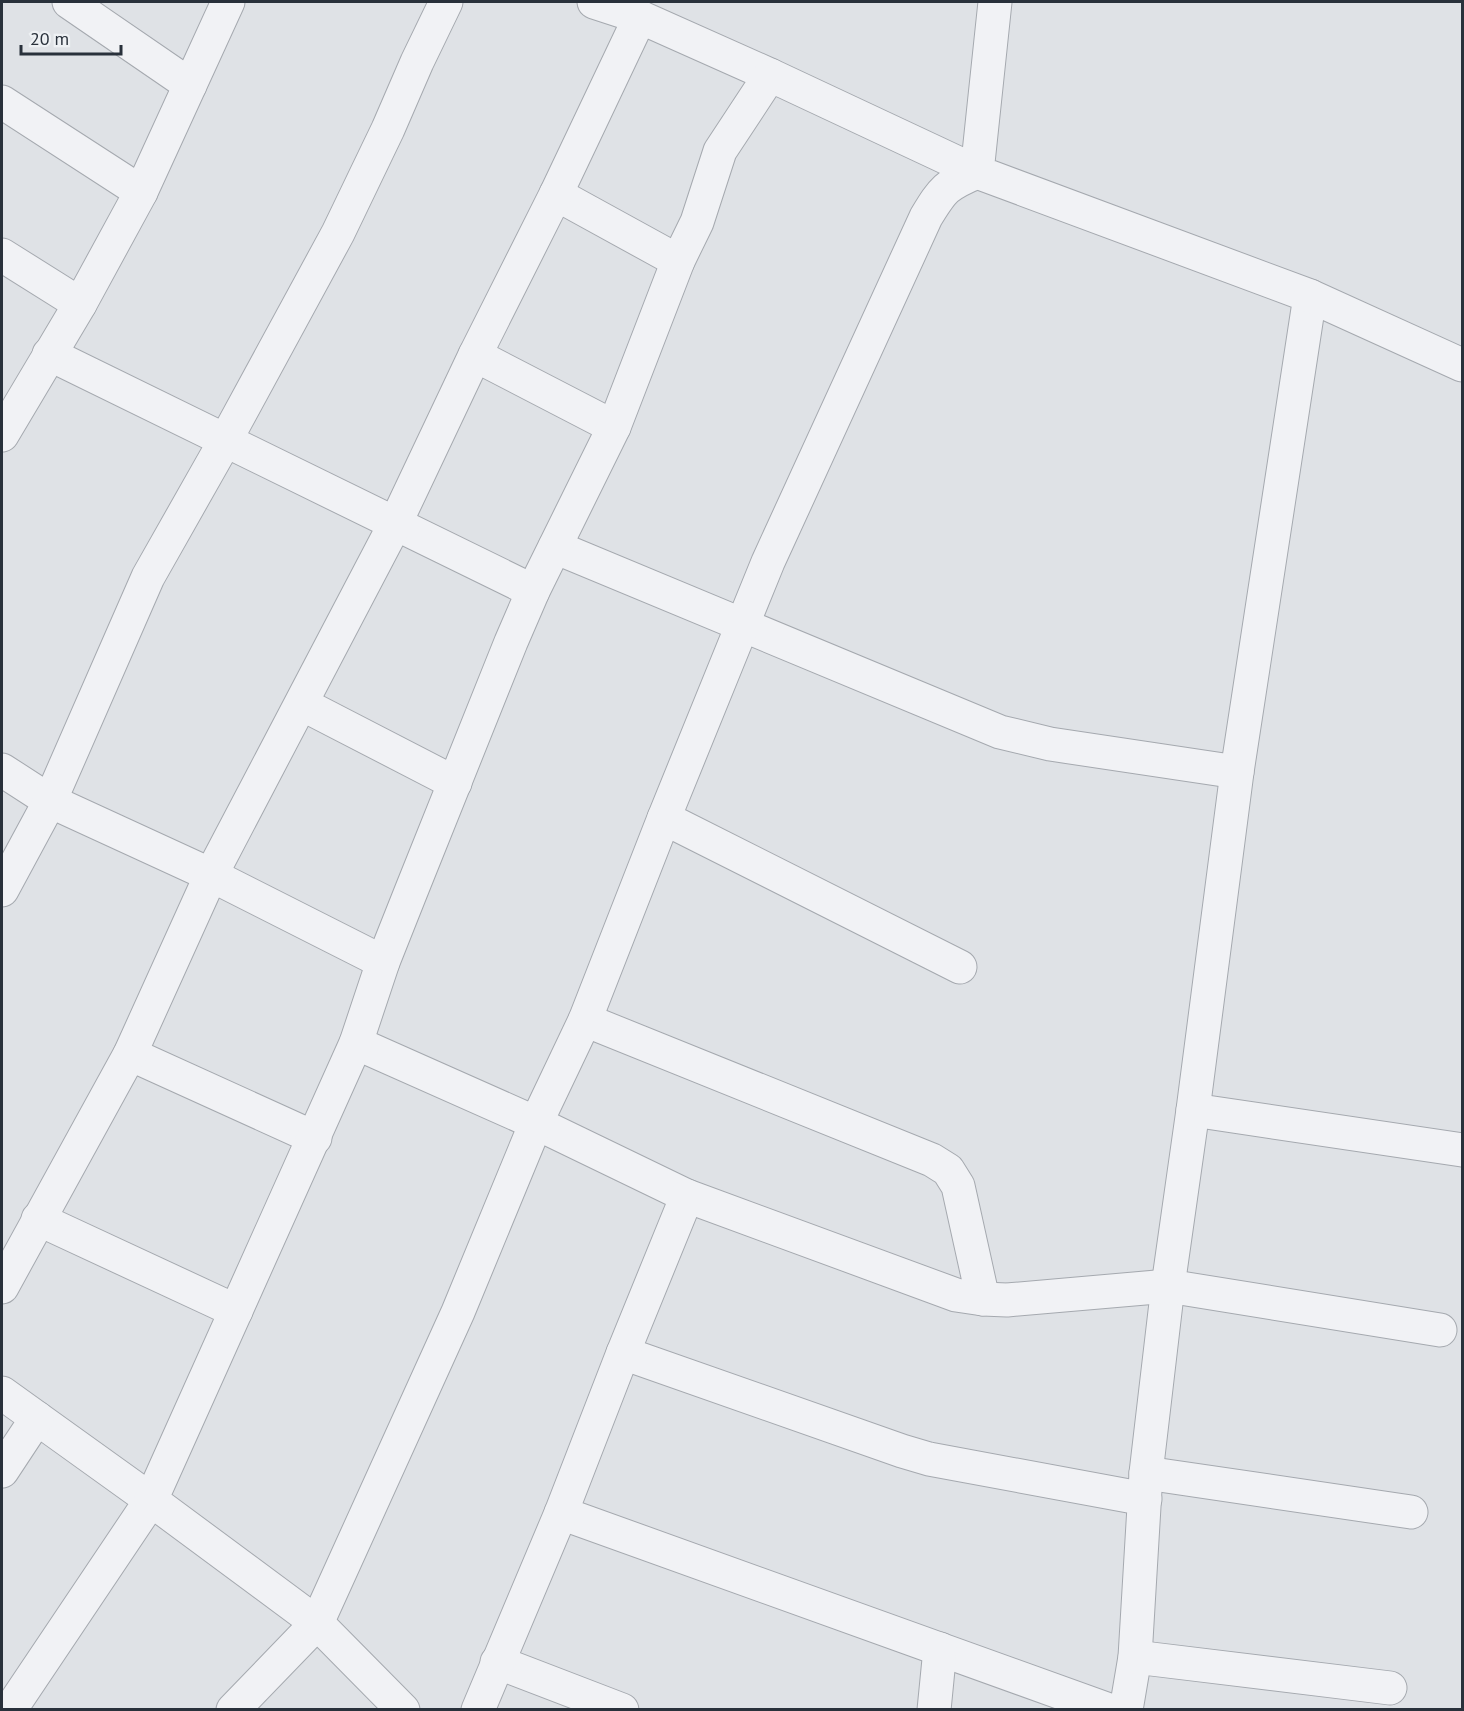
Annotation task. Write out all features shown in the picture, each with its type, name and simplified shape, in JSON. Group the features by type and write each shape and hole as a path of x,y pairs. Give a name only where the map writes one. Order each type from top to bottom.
{"street":[{"path":"69,2 190,85"},
{"path":"2,435 80,304 141,192 228,2"},
{"path":"2,890 50,801 148,576 225,441 338,233 446,2"},
{"path":"594,2 640,17 977,172 1310,296 1462,365"},
{"path":"977,172 995,2"},
{"path":"2,1287 21,1234 130,1054 211,875 395,524 640,17"},
{"path":"10,1710 151,1500 356,1043 383,962 533,591 614,427 678,261 697,222 720,151 770,75"},
{"path":"2,102 141,192"},
{"path":"233,1710 317,1623 458,1312 536,1123 585,1020 742,624 926,217 938,197 952,183 977,172"},
{"path":"556,194 678,261"},
{"path":"2,255 80,304"},
{"path":"1126,1710 1135,1657 1145,1486 1168,1287 1237,772 1310,296"},
{"path":"49,354 533,591"},
{"path":"475,355 614,427"},
{"path":"555,547 989,727 1025,739 1237,772"},
{"path":"302,704 455,783"},
{"path":"2,770 50,801 211,875 383,962"},
{"path":"664,818 960,967"},
{"path":"585,1020 932,1160 948,1170 958,1186 983,1299"},
{"path":"356,1043 536,1123 687,1196 956,1295 1006,1300 1168,1287 1440,1330"},
{"path":"130,1054 315,1138"},
{"path":"1193,1110 1462,1150"},
{"path":"478,1710 561,1513 687,1196"},
{"path":"21,1234 236,1311"},
{"path":"623,1353 920,1456 1145,1486 1411,1512"},
{"path":"2,1393 317,1623 392,1706"},
{"path":"2,1471 37,1419"},
{"path":"561,1513 1109,1710"},
{"path":"934,1710 940,1649"},
{"path":"1135,1657 1390,1688"},
{"path":"497,1662 622,1710"}]}
